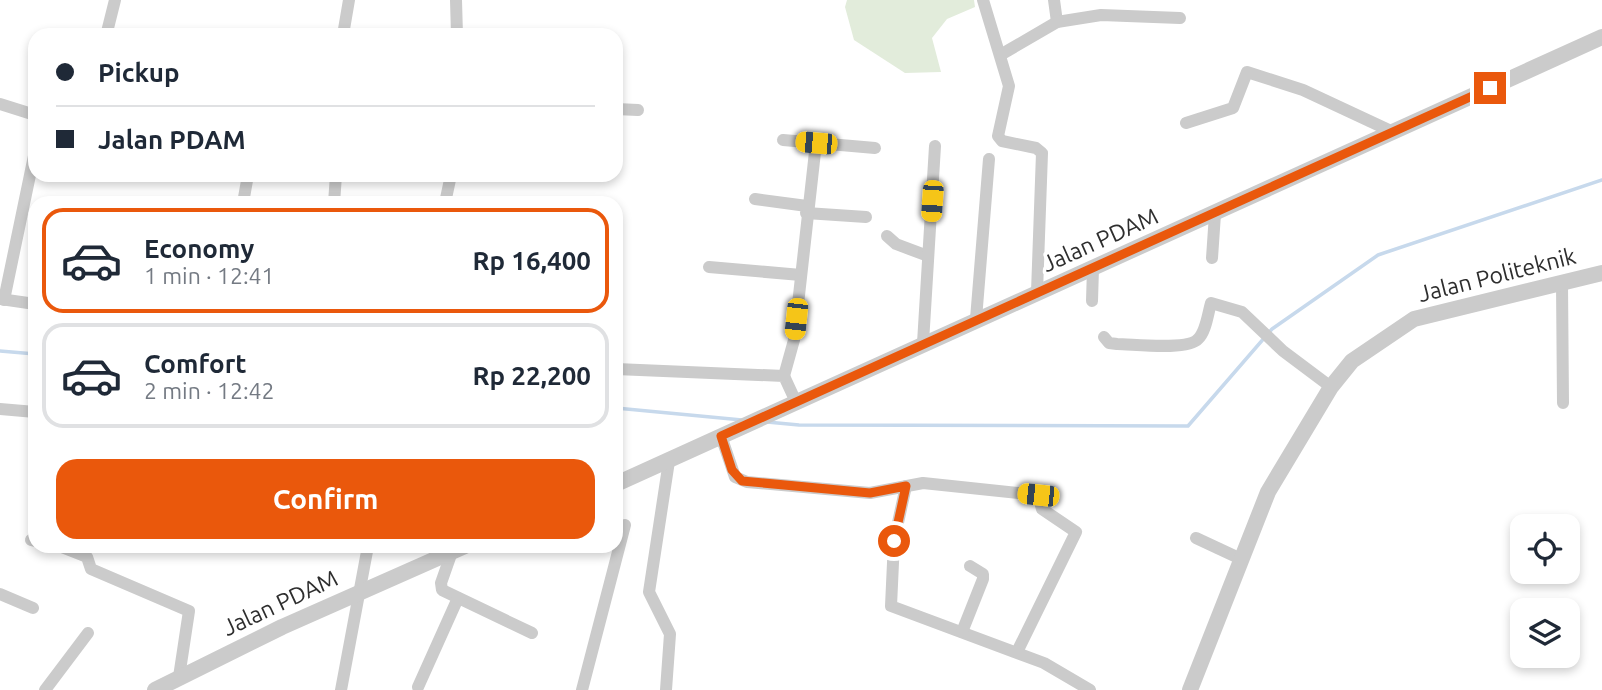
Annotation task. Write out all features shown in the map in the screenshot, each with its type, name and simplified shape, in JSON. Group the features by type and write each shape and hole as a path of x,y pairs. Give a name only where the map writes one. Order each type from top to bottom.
{"street":[{"path":"108,28 115,0"},
{"path":"344,28 349,0"},
{"path":"456,0 457,28"},
{"path":"984,0 1002,54 1009,91 998,136 1007,143 1036,148 1042,156 1037,292"},
{"path":"1054,0 1057,22"},
{"path":"1002,54 1057,22 1101,15 1180,18"},
{"name":"Jalan PDAM","path":"623,481 1602,37"},
{"path":"1186,123 1233,108 1247,72 1303,90 1393,132"},
{"path":"0,104 28,113"},
{"path":"623,109 638,110"},
{"path":"783,141 875,148"},
{"path":"796,402 784,376 794,340 806,209 816,143"},
{"path":"923,343 935,146"},
{"path":"976,319 989,159"},
{"path":"28,182 2,300 28,303"},
{"path":"755,199 866,218"},
{"path":"1212,258 1215,214"},
{"path":"887,236 896,244 928,256"},
{"path":"709,267 801,275"},
{"path":"1092,301 1093,268"},
{"name":"Jalan Politeknik","path":"1190,690 1272,484 1331,387 1352,361 1414,319 1602,273"},
{"path":"1562,284 1563,403"},
{"path":"1104,337 1109,342 1171,347 1197,341 1211,303 1239,310 1283,351 1331,387"},
{"path":"623,369 784,376"},
{"path":"0,409 28,411"},
{"path":"727,433 732,470 742,481 870,493 930,484 1038,495 1042,509 1075,531 1017,652"},
{"path":"666,690 670,634 649,592 669,461"},
{"path":"906,486 894,541 890,604 1044,663 1090,690"},
{"path":"623,533 625,525"},
{"path":"1196,538 1241,559"},
{"path":"77,553 87,557 91,569 189,611 179,677"},
{"path":"341,690 362,591 367,553"},
{"name":"Jalan PDAM","path":"155,690 446,553"},
{"path":"455,553 440,587 532,633"},
{"path":"582,690 618,553"},
{"path":"962,632 983,579 983,574 970,566"},
{"path":"0,594 33,608"},
{"path":"418,687 458,598"},
{"path":"45,690 89,633"}],"green space":[{"path":"847,0 974,0 975,7 947,19 932,38 941,72 905,73 854,40 845,7"}],"waterway":[{"path":"767,422 799,425 1188,426 1272,329 1378,255 1602,180"},
{"path":"0,351 28,353"},
{"path":"623,409 742,420"}],"route":[{"path":"894,541 906,486 870,493 811,490 742,481 735,477 721,436 1490,88"}]}
